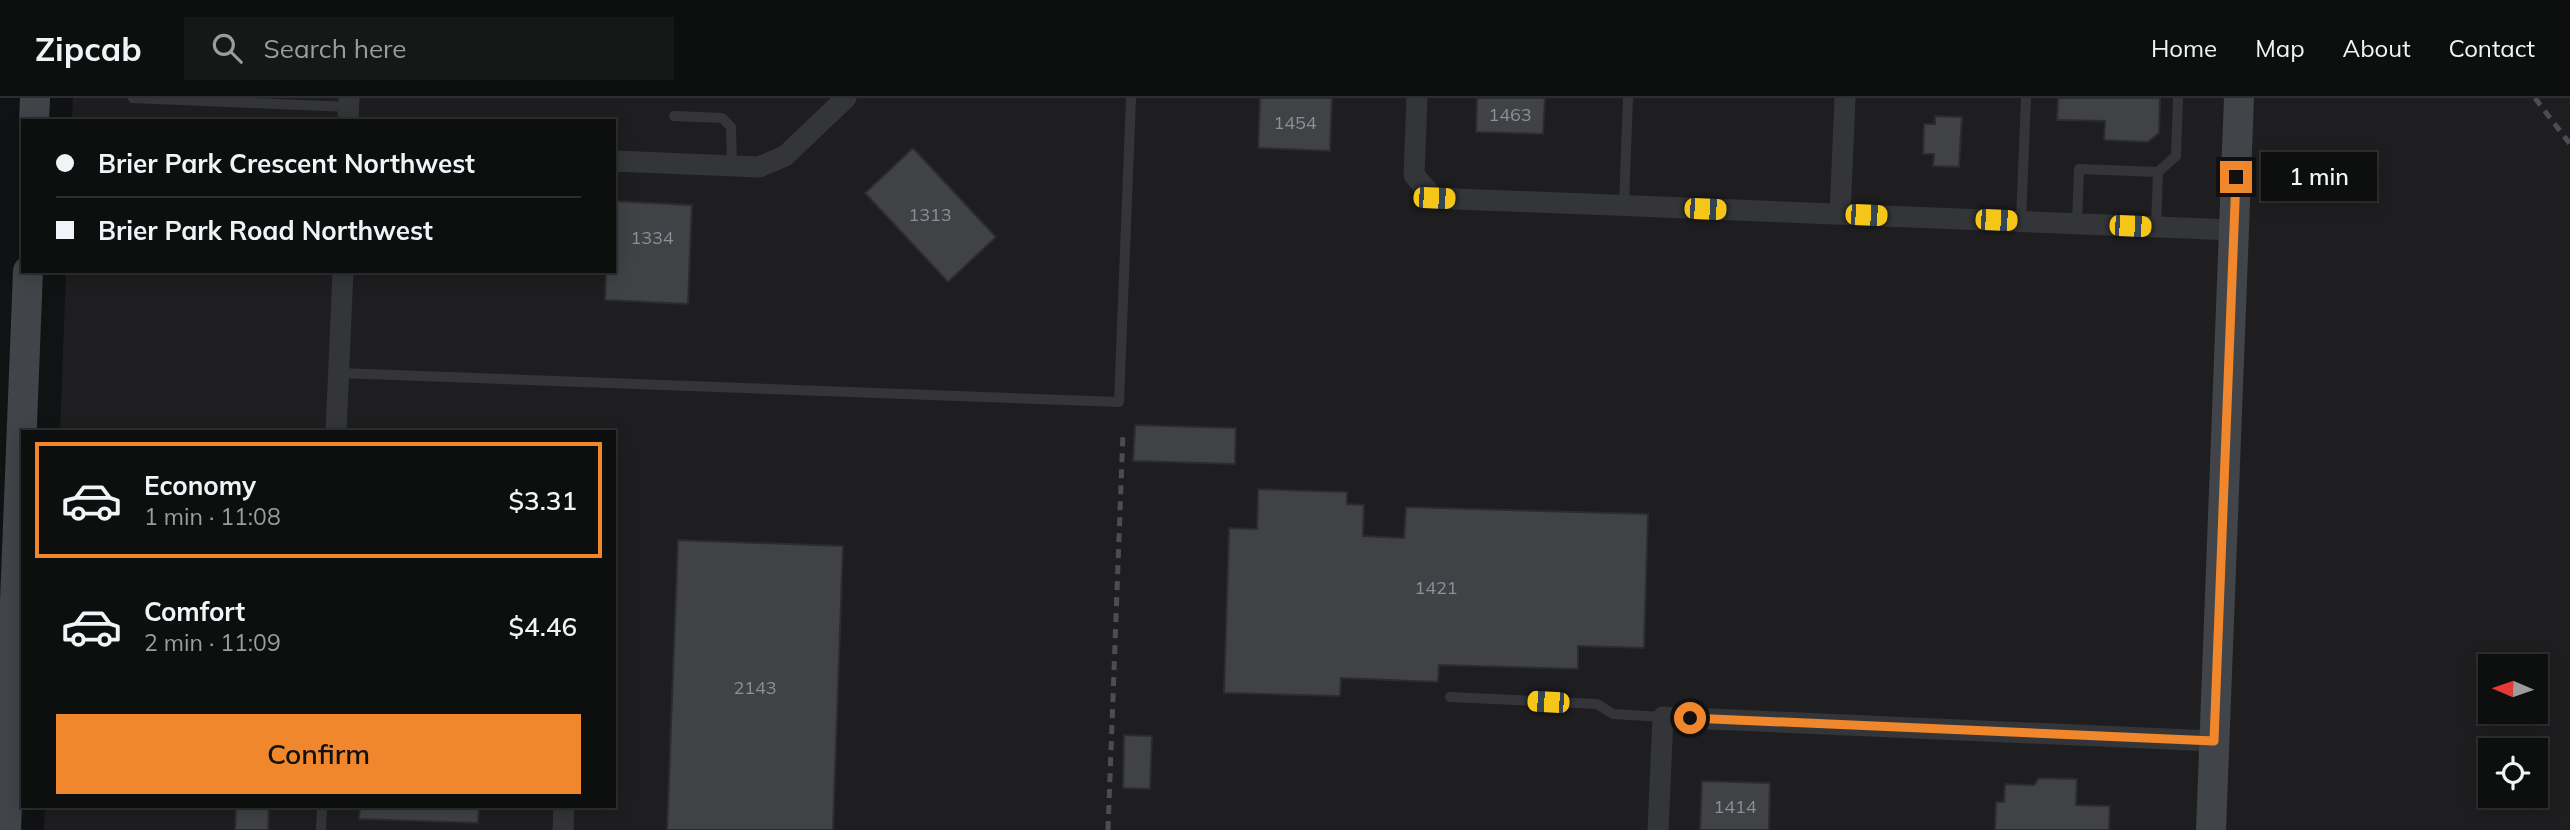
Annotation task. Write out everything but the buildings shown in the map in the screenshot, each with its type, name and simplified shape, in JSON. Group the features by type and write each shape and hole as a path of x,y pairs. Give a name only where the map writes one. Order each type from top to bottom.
{"street":[{"path":"34,119 35,98"},
{"path":"616,161 759,167 785,156 846,98"},
{"path":"1416,98 1413,175 1434,198 2234,230"},
{"path":"1840,214 1845,98"},
{"path":"2211,830 2239,98"},
{"path":"23,430 28,273"},
{"path":"336,430 343,273"},
{"path":"6,830 21,518"},
{"path":"1658,830 1662,717 2214,741"},
{"path":"563,830 564,808"}],"lane":[{"path":"133,98 349,109"},
{"path":"339,373 1118,402 1131,98"},
{"path":"1624,205 1628,98"},
{"path":"2021,221 2026,98"},
{"path":"2077,223 2079,169 2158,172 2176,156 2178,98"},
{"path":"674,116 722,118 731,127 732,166"},
{"path":"2156,227 2158,172"},
{"path":"1450,697 1597,705 1613,714 1662,717"},
{"path":"321,830 322,808"}],"shaded area":[{"path":"73,98 2570,98 2570,830 44,830 45,808 616,808 616,430 60,430 66,273 616,273 616,119 72,119"}],"railway":[{"path":"2535,98 2570,144"},
{"path":"1108,830 1123,432"}],"route":[{"path":"1690,718 2214,741 2236,177"}]}
